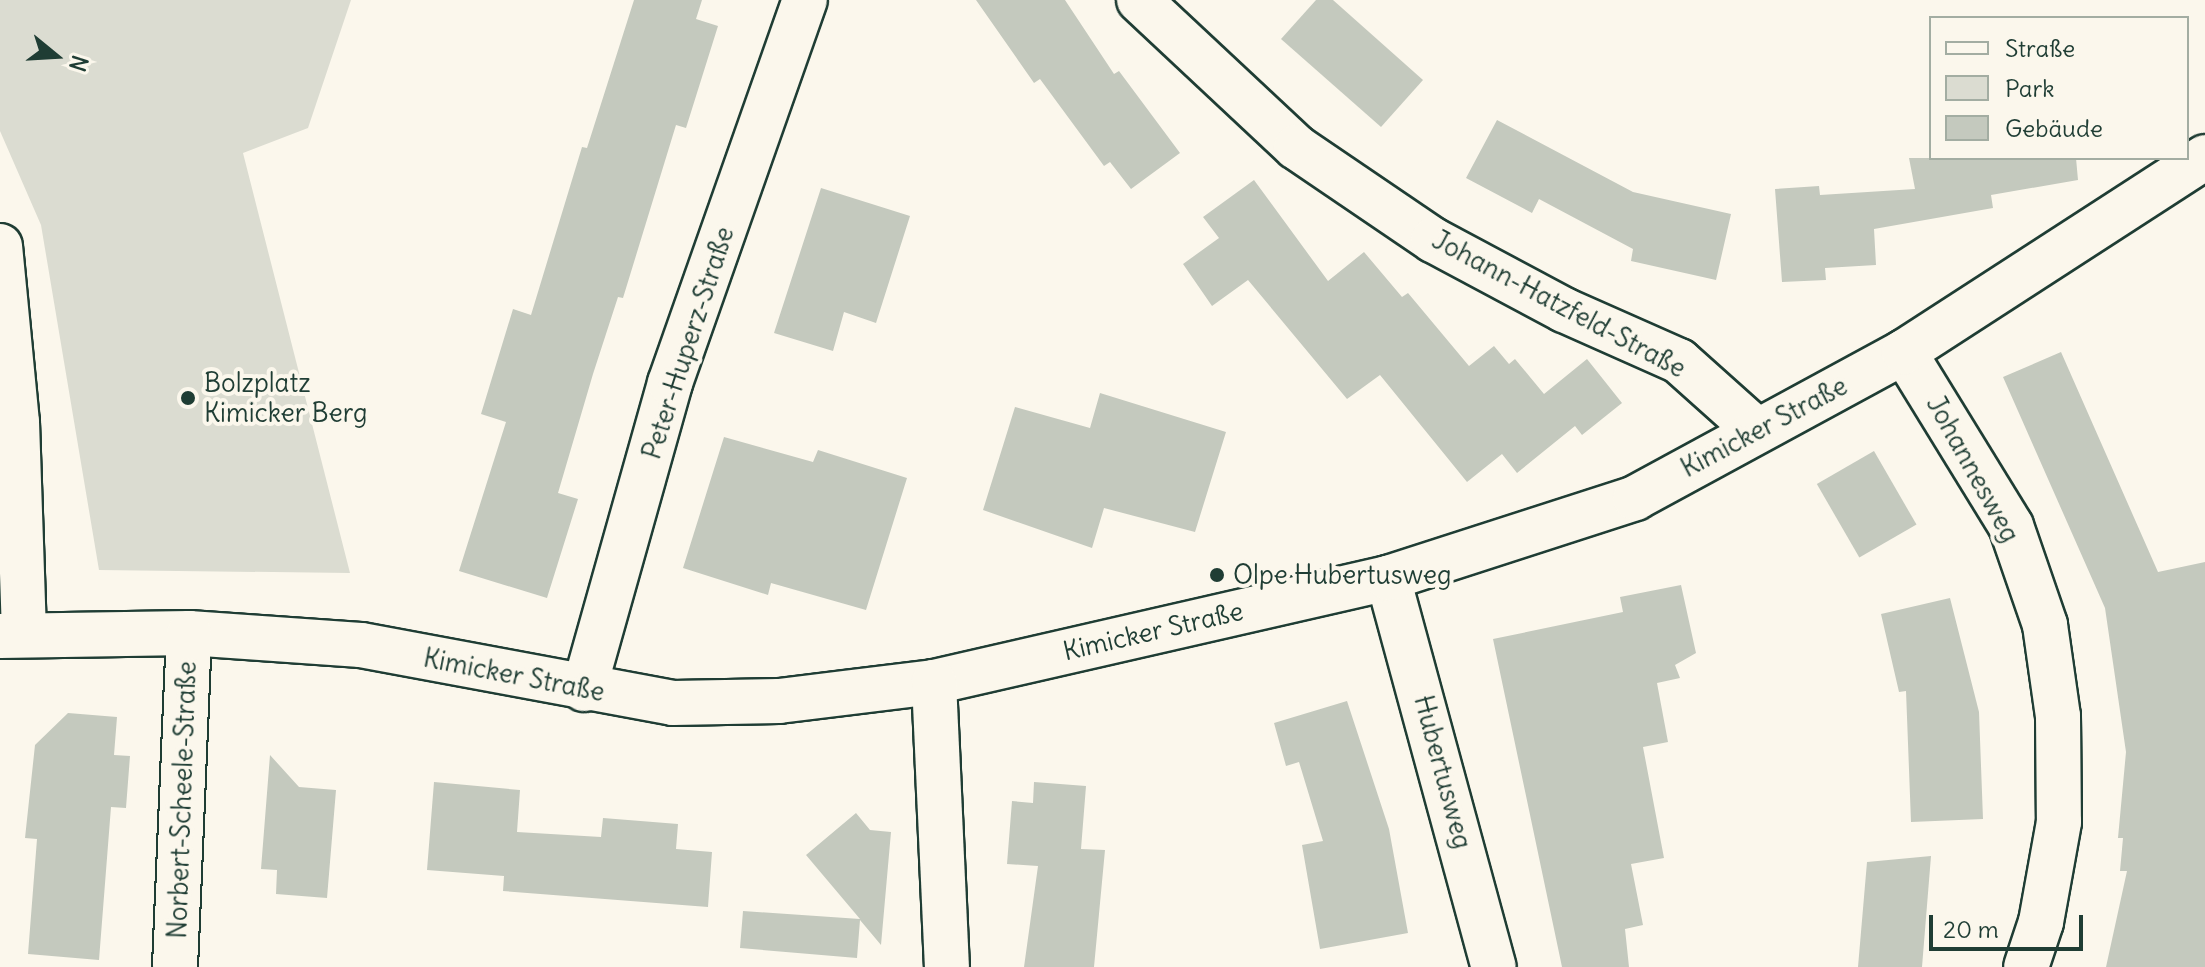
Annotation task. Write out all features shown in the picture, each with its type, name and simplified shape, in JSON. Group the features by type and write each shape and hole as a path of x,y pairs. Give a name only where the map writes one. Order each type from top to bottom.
{"street":[{"name":"Peter-Huperz-Straße","path":"584,689 670,383 805,0"},
{"name":"Johann-Hatzfeld-Straße","path":"1139,0 1296,147 1433,240 1564,310 1679,361 1755,429"},
{"name":"Kimicker Straße","path":"12,635 189,633 361,645 584,689 673,703 779,701 934,682 1388,578 1635,498 1755,429 1904,352 2205,157"},
{"path":"0,246 17,422 12,635"},
{"name":"Johannesweg","path":"1904,352 2011,526 2045,625 2058,716 2059,822 2041,922 2026,967"},
{"name":"Hubertusweg","path":"1388,578 1494,967"},
{"name":"Norbert-Scheele-Straße","path":"175,967 189,633"},
{"path":"934,682 947,967"}],"green space":[{"name":"Bolzplatz Kimicker Berg","path":"0,0 351,0 308,128 243,153 350,573 99,570 41,225 0,131"}],"building":[{"path":"634,0 702,0 696,19 718,26 686,128 676,125 623,298 618,297 593,374 558,493 578,499 547,598 459,571 506,422 481,414 513,309 531,315 582,147 587,148"},
{"path":"976,0 1065,0 1114,74 1119,71 1180,153 1131,189 1110,162 1104,166 1040,79 1034,83"},
{"path":"1316,0 1333,0 1423,80 1381,127 1281,39"},
{"path":"1497,120 1633,192 1731,214 1716,280 1631,261 1633,249 1539,199 1532,213 1466,178"},
{"path":"1909,158 2076,160 2078,180 1991,195 1993,208 1874,229 1876,265 1825,268 1826,280 1782,282 1775,189 1819,186 1820,195 1915,189"},
{"path":"1254,180 1328,281 1364,252 1402,297 1408,293 1469,366 1494,346 1509,364 1515,359 1544,394 1587,359 1622,403 1582,435 1575,426 1517,473 1502,454 1467,482 1380,375 1347,399 1248,280 1212,306 1183,264 1219,238 1203,217"},
{"path":"821,188 910,216 876,323 844,312 833,351 774,333"},
{"path":"2061,352 2158,572 2205,562 2205,967 2106,967 2127,871 2120,871 2123,838 2118,838 2126,752 2105,608 2003,377"},
{"path":"1100,393 1226,432 1195,532 1104,508 1092,548 983,510 1015,407 1090,428"},
{"path":"724,437 813,462 818,450 907,478 866,610 771,583 768,595 683,568"},
{"path":"1874,451 1916,525 1859,558 1817,484"},
{"path":"1681,585 1696,653 1675,665 1680,678 1657,683 1668,742 1643,747 1664,858 1631,864 1643,925 1625,929 1629,967 1562,967 1493,639 1623,612 1620,597"},
{"path":"1950,598 1979,712 1983,819 1911,822 1906,691 1899,692 1881,614"},
{"path":"1347,701 1389,829 1408,933 1320,949 1302,845 1323,841 1299,762 1286,766 1274,723"},
{"path":"68,713 117,717 114,755 130,756 126,808 111,807 99,960 28,954 37,839 25,838 35,745"},
{"path":"270,755 299,787 336,790 327,898 276,894 277,870 261,869"},
{"path":"434,782 520,790 517,832 601,837 603,818 678,824 676,849 712,852 708,907 503,891 504,876 427,870"},
{"path":"1034,782 1086,786 1081,849 1105,850 1094,967 1024,967 1038,866 1007,864 1012,801 1033,803"},
{"path":"856,813 870,830 891,832 881,945 860,920 857,958 740,948 743,911 860,919 806,855"},
{"path":"1931,856 1922,967 1858,967 1867,862"}],"place":[{"name":"Bolzplatz Kimicker Berg","path":"188,398"},
{"name":"Olpe Hubertusweg","path":"1217,575"}]}
